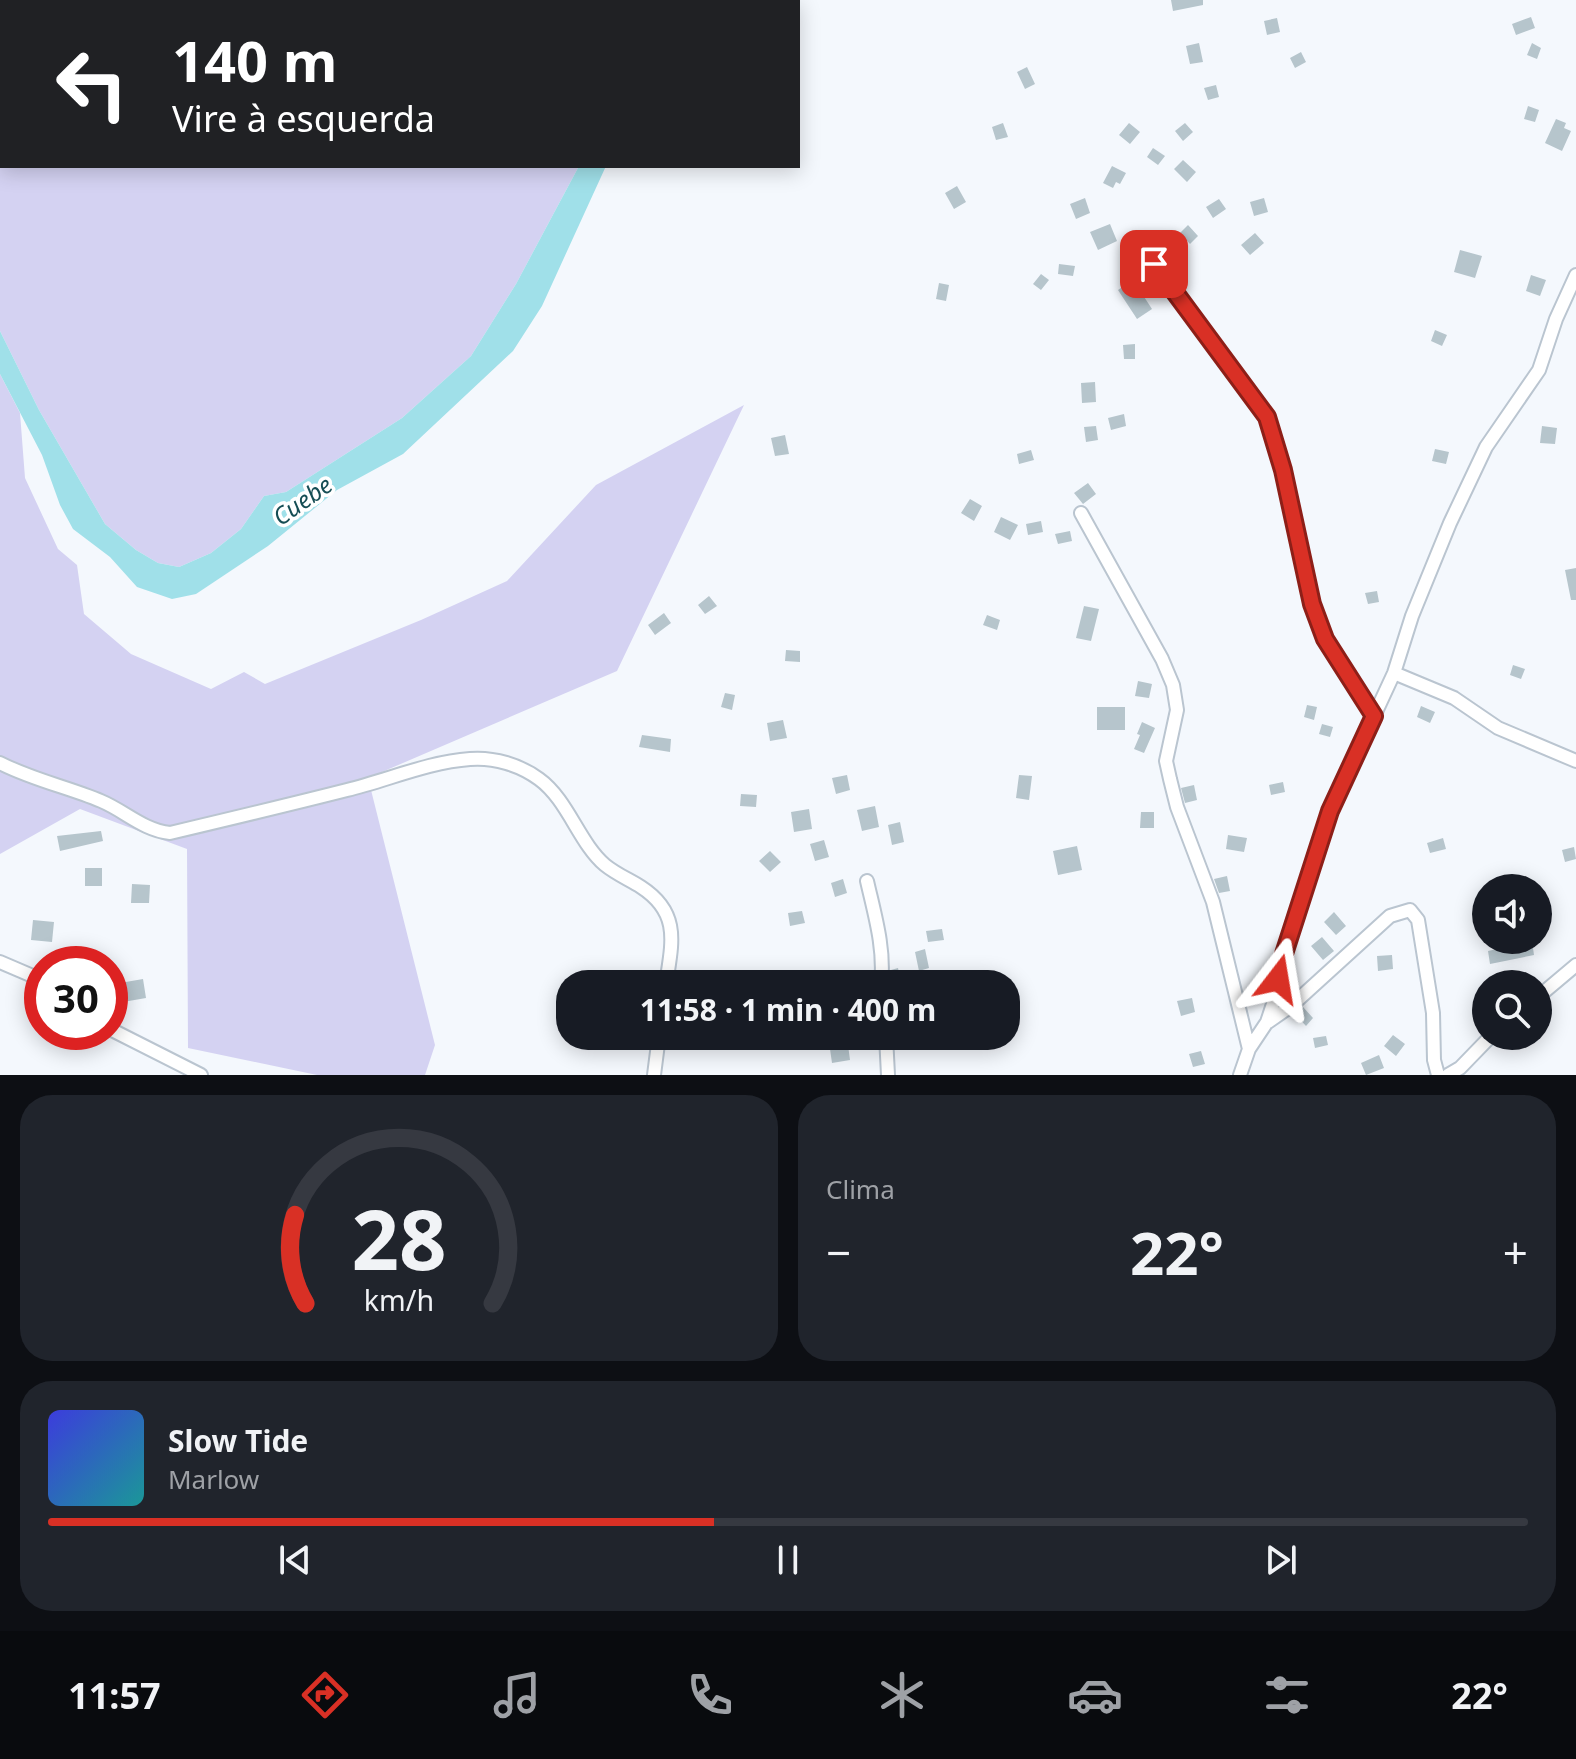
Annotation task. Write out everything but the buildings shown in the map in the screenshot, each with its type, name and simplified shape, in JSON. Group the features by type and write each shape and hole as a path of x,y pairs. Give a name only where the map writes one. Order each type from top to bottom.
{"street":[{"path":"1154,264 1267,417 1283,470 1312,604 1325,639 1374,716"},
{"path":"1240,1075 1249,1049 1267,1022 1282,960 1330,811 1394,673 1412,616 1450,523 1486,447 1539,370 1556,319 1576,275"},
{"path":"1081,513 1162,659 1173,685 1177,710 1166,761 1177,807 1213,902 1249,1049"},
{"path":"1394,673 1454,698 1498,728 1576,761"},
{"path":"0,763 40,781 104,802 149,828 170,833 350,790 434,765 490,759 517,767 540,780 553,793 603,864 639,885 663,904 670,919 672,942 668,970"},
{"path":"867,881 883,952 882,970"},
{"path":"1267,1022 1291,1006 1390,916 1410,910 1418,920 1433,1013 1434,1060 1438,1075"},
{"path":"0,962 24,972"},
{"path":"1552,985 1576,965"},
{"path":"128,1038 201,1075"},
{"path":"654,1075 657,1050"},
{"path":"887,1050 888,1075"},
{"path":"1448,1075 1460,1068 1477,1050"}],"shaded area":[{"path":"0,168 578,168 516,284 471,356 402,418 286,492 264,496 241,529 211,553 179,567 158,563 136,550 105,524 39,410 0,331"},
{"path":"0,374 20,413 25,478 58,549 77,565 84,614 131,654 211,689 244,672 265,684 507,581 596,485 744,405 617,671 368,778 435,1045 425,1075 317,1075 188,1048 187,849 80,809 0,854"}],"water":[{"name":"Cuebe","path":"578,168 605,168 542,306 513,351 403,454 337,490 268,546 196,594 172,599 137,587 110,557 73,529 60,505 42,455 0,374 0,331 39,410 105,524 136,550 158,563 179,567 211,553 241,529 264,496 286,492 402,418 471,356 516,284"}],"route":[{"path":"1154,264 1267,417 1283,470 1312,604 1325,639 1374,716 1330,811 1278,979"}]}
